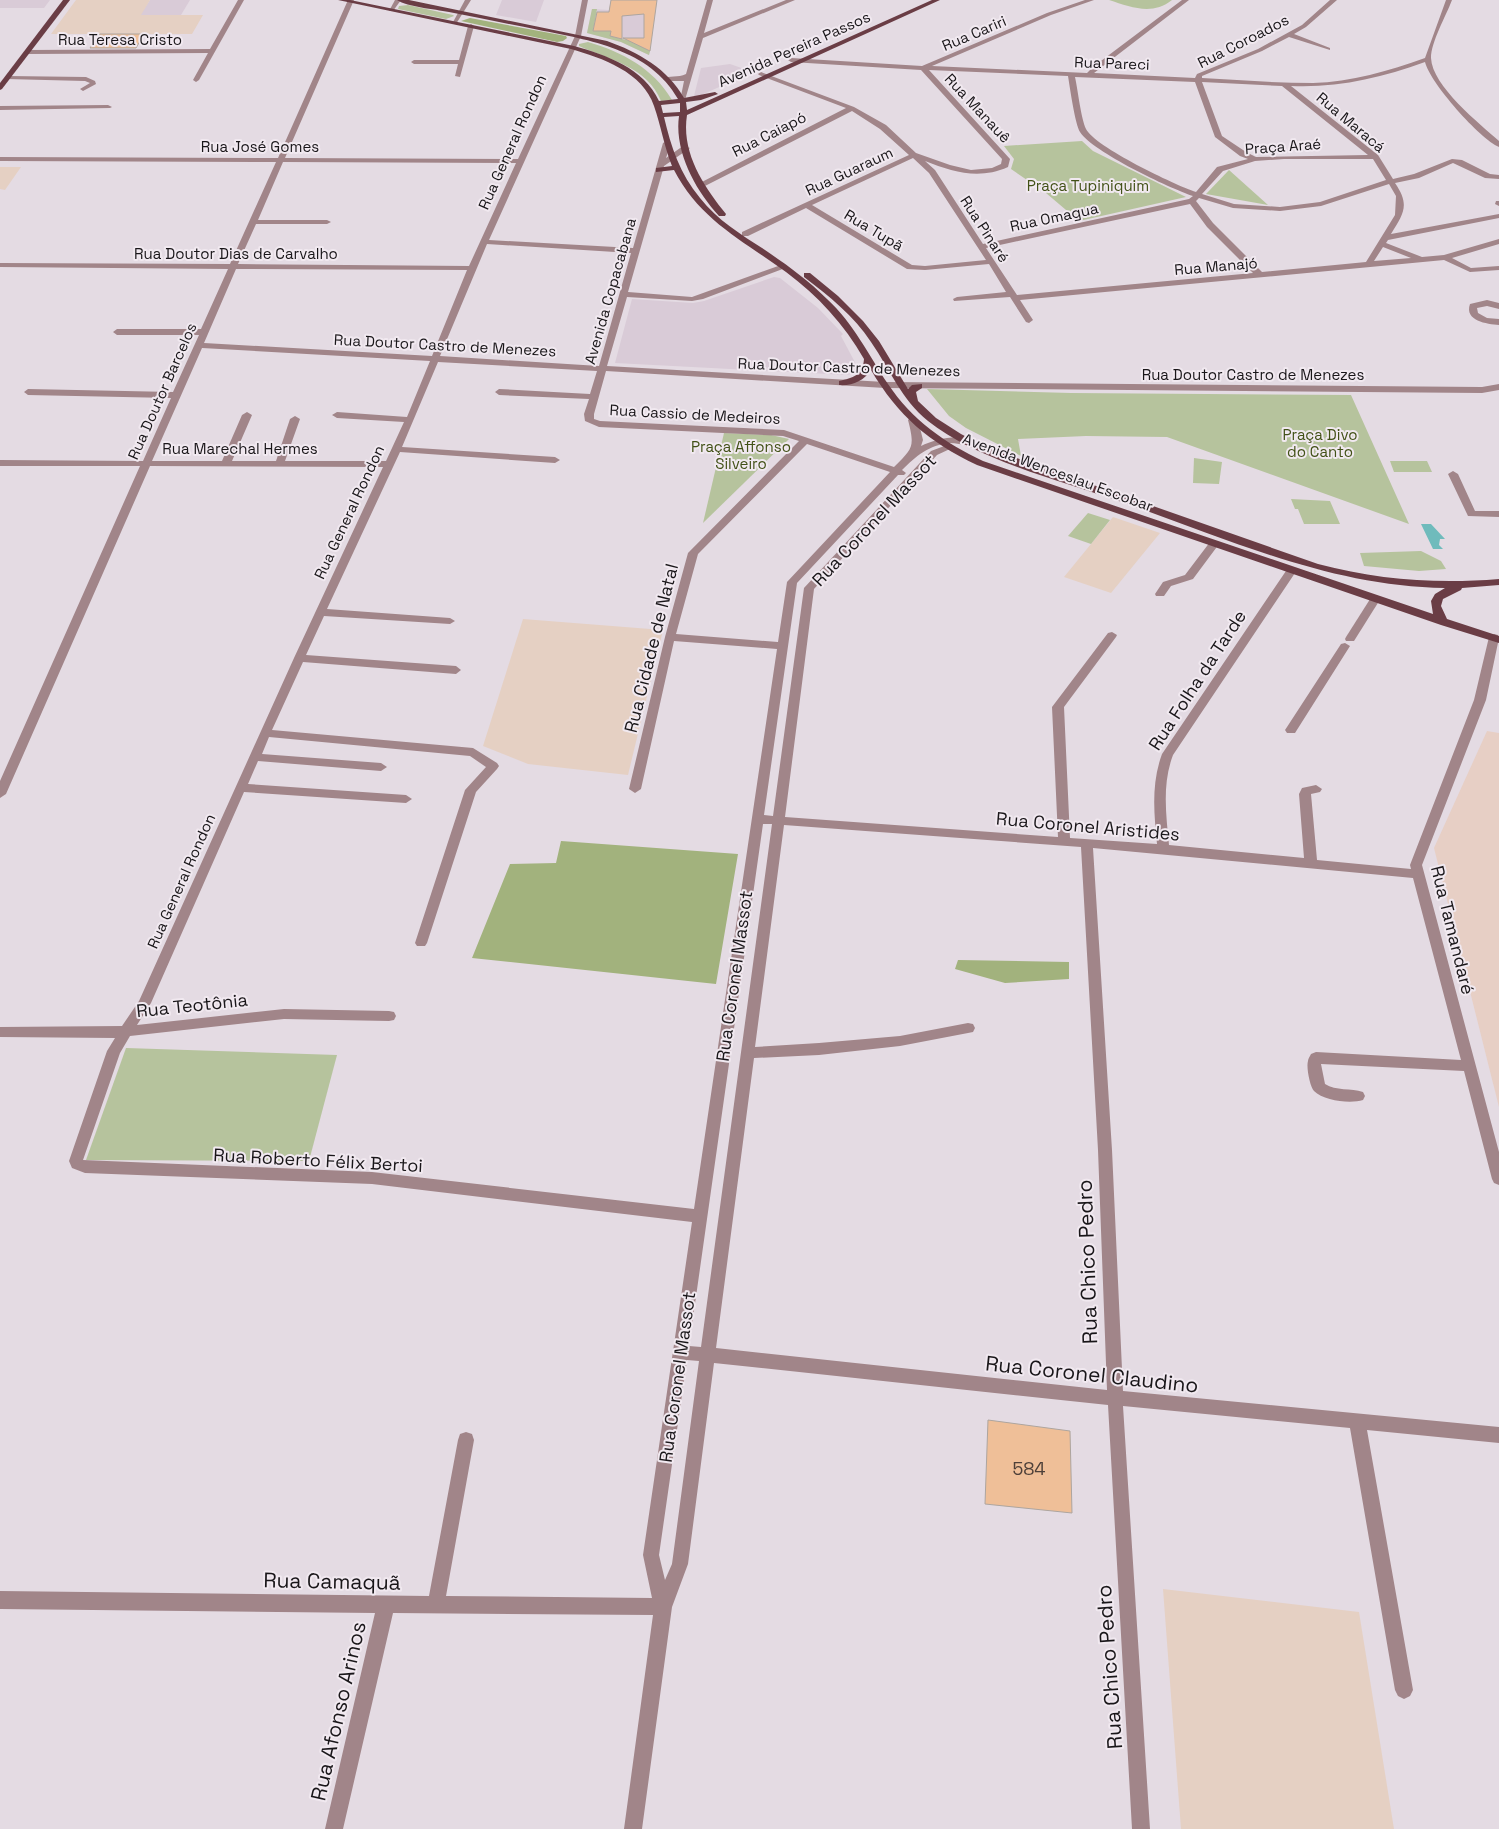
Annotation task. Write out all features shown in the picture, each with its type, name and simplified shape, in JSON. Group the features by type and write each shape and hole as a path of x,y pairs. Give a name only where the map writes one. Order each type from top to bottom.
{"main road":[{"path":"0,88 62,3 67,0"},
{"name":"Avenida Wenceslau Escobar","path":"341,0 572,47 599,55 628,71 651,92 673,157 691,191 702,206 738,237 784,267 832,308 849,326 885,385 913,420 937,442 980,463 1445,623 1497,638"},
{"name":"Avenida Wenceslau Escobar","path":"399,0 578,36 616,46 646,61 666,79 682,100 684,114 682,126 686,148 700,185 714,206 745,234 833,294 875,341 900,386 914,404 946,430 1012,460 1069,481 1336,571 1366,578 1405,583 1476,584"},
{"name":"Avenida Pereira Passos","path":"764,75 791,60 919,0"},
{"name":"Avenida Pereira Passos","path":"660,115 684,114 764,75 802,61 937,0"},
{"path":"871,22 880,26"},
{"name":"Avenida Pereira Passos","path":"656,103 722,94"},
{"path":"659,170 678,167"},
{"path":"784,267 803,273"},
{"path":"842,383 851,382 864,375 869,366 868,357"},
{"path":"914,404 911,392 919,386"},
{"path":"1445,623 1438,616 1435,608 1436,600 1440,594 1448,590 1476,584 1499,582"},
{"path":"1476,584 1499,588"}],"street":[{"path":"196,80 241,0"},
{"path":"391,10 399,0"},
{"path":"454,23 468,0"},
{"name":"Rua General Rondon","path":"127,1032 144,1002 265,733 410,420 472,268 486,242 578,36 586,0"},
{"path":"682,100 710,0"},
{"path":"699,37 792,0"},
{"name":"Rua Cariri","path":"922,68 1049,14 1091,0"},
{"path":"1089,75 1095,68 1186,0"},
{"name":"Rua Coroados","path":"1255,159 1243,154 1219,136 1198,80 1199,75 1260,50 1304,26 1334,0"},
{"path":"1449,0 1428,59 1433,77 1459,107 1499,145"},
{"name":"Rua Doutor Barcelos","path":"0,794 350,1"},
{"path":"458,76 471,26"},
{"path":"1288,34 1328,48"},
{"name":"Rua Teresa Cristo","path":"28,52 212,51"},
{"name":"Rua Pareci","path":"791,60 922,68 1314,85 1357,80 1394,71 1428,59"},
{"path":"414,62 462,62"},
{"name":"Rua Manauê","path":"914,156 972,172 998,169 1005,165 1006,159 922,68"},
{"path":"666,79 682,79 688,75"},
{"name":"Rua Guaraum","path":"745,234 914,156 883,127 852,108 764,75"},
{"path":"1071,75 1082,131 1100,148 1194,198 1232,206 1280,209 1321,204 1380,184 1389,179 1411,178 1427,170 1452,162 1459,162 1492,177 1499,177"},
{"path":"8,78 86,79 93,82 83,89"},
{"name":"Rua Maracá","path":"1284,84 1375,157 1400,196 1399,215 1368,265"},
{"path":"0,108 108,107"},
{"name":"Rua Caiapó","path":"700,185 852,108"},
{"name":"Avenida Copacabana","path":"590,421 602,368 667,143"},
{"path":"659,170 666,162 686,148"},
{"name":"Rua Pinaré","path":"914,156 932,172 989,262 1029,320"},
{"name":"Praça Araé","path":"1194,198 1220,169 1255,159 1284,157 1375,157"},
{"name":"Rua José Gomes","path":"0,159 521,161"},
{"path":"1194,198 1210,225 1260,275"},
{"name":"Rua Omagua","path":"981,247 1194,198"},
{"name":"Rua Tupã","path":"808,206 910,266 925,268 989,262"},
{"path":"1383,241 1499,216"},
{"path":"254,222 327,222"},
{"name":"Rua Manajó","path":"1383,241 1422,259"},
{"name":"Rua Manajó","path":"957,298 1013,296 1445,257 1499,241"},
{"path":"486,242 636,250"},
{"path":"1445,257 1472,271 1499,268"},
{"name":"Rua Doutor Dias de Carvalho","path":"0,265 472,268"},
{"path":"623,294 703,297 784,267"},
{"path":"1499,306 1481,303 1473,306 1472,309 1472,312 1479,318 1499,322"},
{"path":"117,332 204,332"},
{"name":"Rua Doutor Castro de Menezes","path":"198,345 900,386 1482,390 1499,387"},
{"path":"28,392 176,395"},
{"path":"499,392 594,397"},
{"path":"226,463 247,415"},
{"path":"337,415 410,420"},
{"path":"280,463 296,419"},
{"path":"913,420 918,440 913,453"},
{"name":"Rua Cassio de Medeiros","path":"590,421 599,424 784,433 912,476"},
{"name":"Rua Coronel Massot","path":"663,1607 651,1555 792,582 913,453 937,442 953,439 972,443"},
{"name":"Rua Cidade de Natal","path":"635,789 670,637 693,553 805,441"},
{"name":"Rua Coronel Massot","path":"633,1829 663,1607 680,1564 809,588 934,453 948,448"},
{"path":"397,449 555,460"},
{"name":"Rua Marechal Hermes","path":"0,463 389,464"},
{"path":"1453,474 1471,514 1499,514"},
{"path":"1160,594 1167,584 1189,577 1214,544"},
{"name":"Rua Folha da Tarde","path":"1163,849 1160,781 1162,768 1168,754 1292,570"},
{"path":"1291,730 1376,598"},
{"path":"321,612 450,622"},
{"path":"1064,841 1058,707 1112,635"},
{"path":"670,637 782,646"},
{"name":"Rua Tamandaré","path":"1497,638 1480,700 1416,864 1417,874 1499,1179"},
{"path":"300,658 456,670"},
{"path":"265,733 473,752 493,766 471,790 421,943"},
{"path":"255,757 381,768"},
{"path":"240,788 406,799"},
{"path":"1311,864 1305,794 1306,791 1316,789"},
{"name":"Rua Coronel Aristides","path":"757,819 1163,849 1417,874"},
{"name":"Rua Chico Pedro","path":"1087,844 1105,1150 1115,1398 1141,1829"},
{"name":"Rua Teotônia","path":"0,1032 127,1032 284,1014 389,1016"},
{"path":"748,1053 820,1049 900,1041 968,1028"},
{"name":"Rua Roberto Félix Bertoi","path":"127,1032 114,1051 80,1147 76,1160 80,1166 372,1178 700,1216"},
{"path":"1358,1096 1328,1093 1319,1087 1314,1062 1316,1058 1468,1066"},
{"name":"Rua Coronel Claudino","path":"680,1352 1115,1398 1499,1435"},
{"path":"1357,1421 1404,1690"},
{"path":"436,1604 466,1440"},
{"name":"Rua Camaquã","path":"0,1600 663,1607"},
{"name":"Rua Afonso Arinos","path":"334,1829 386,1604"}],"shaded area":[{"path":"0,0 50,0 44,8 0,8"},
{"path":"76,0 150,0 141,15 203,15 192,34 51,34"},
{"path":"150,0 190,0 181,15 140,15"},
{"path":"502,0 544,0 536,22 496,15"},
{"path":"611,0 657,0 649,55 621,42 587,33 592,9 609,10"},
{"path":"730,64 753,72 699,96 694,96 701,68"},
{"path":"0,167 21,167 5,190 0,189"},
{"path":"774,277 780,278 818,308 843,334 841,336 858,368 855,373 847,375 615,363 632,299 693,303"},
{"path":"1113,517 1160,533 1111,593 1064,577"},
{"path":"523,619 663,630 628,775 528,764 483,746"},
{"path":"1487,731 1499,733 1499,1107 1434,848"},
{"path":"1163,1589 1359,1612 1394,1829 1181,1829"}],"green space":[{"path":"1109,0 1172,0 1157,8 1141,9"},
{"path":"408,5 454,16 446,19 398,9 399,6"},
{"path":"592,9 597,9 593,31 611,31 610,36 630,41 650,51 649,55 621,42 587,33"},
{"path":"470,18 566,36 567,38 557,42 461,21"},
{"path":"588,42 625,56 636,63 656,79 672,100 661,101 655,89 637,72 614,60 579,46 579,44"},
{"name":"Praça Tupiniquim","path":"1082,141 1093,151 1186,197 1079,221 1046,193 1011,169 1014,159 1004,146"},
{"path":"1229,170 1268,205 1206,194"},
{"name":"Praça Divo do Canto","path":"927,389 1071,393 1351,395 1409,524 1167,437 1086,436 1018,439 1021,456 966,428 949,416"},
{"name":"Praça Affonso Silveiro","path":"724,433 771,435 789,439 703,523"},
{"path":"1194,458 1222,462 1219,484 1193,483"},
{"path":"1390,461 1427,461 1432,472 1394,472"},
{"path":"1291,499 1330,501 1340,524 1304,524 1298,509 1295,509"},
{"path":"1088,513 1110,520 1091,544 1068,536"},
{"path":"1421,551 1441,561 1446,569 1419,571 1364,566 1360,553"},
{"path":"561,841 738,854 716,984 472,958 510,864 556,863"},
{"path":"958,960 1069,962 1069,979 1005,983 955,969"},
{"path":"126,1048 337,1055 309,1161 86,1160"}],"water":[{"path":"1421,524 1431,524 1445,539 1440,539 1439,545 1443,549 1433,549"}],"building":[{"path":"611,0 657,0 650,51 623,38 644,38 644,14 622,16 622,39 610,36 611,31 593,31 597,12 609,12"},
{"path":"100,34 144,34 136,48 90,48"},
{"path":"988,1420 1070,1431 1072,1513 985,1504"}]}
